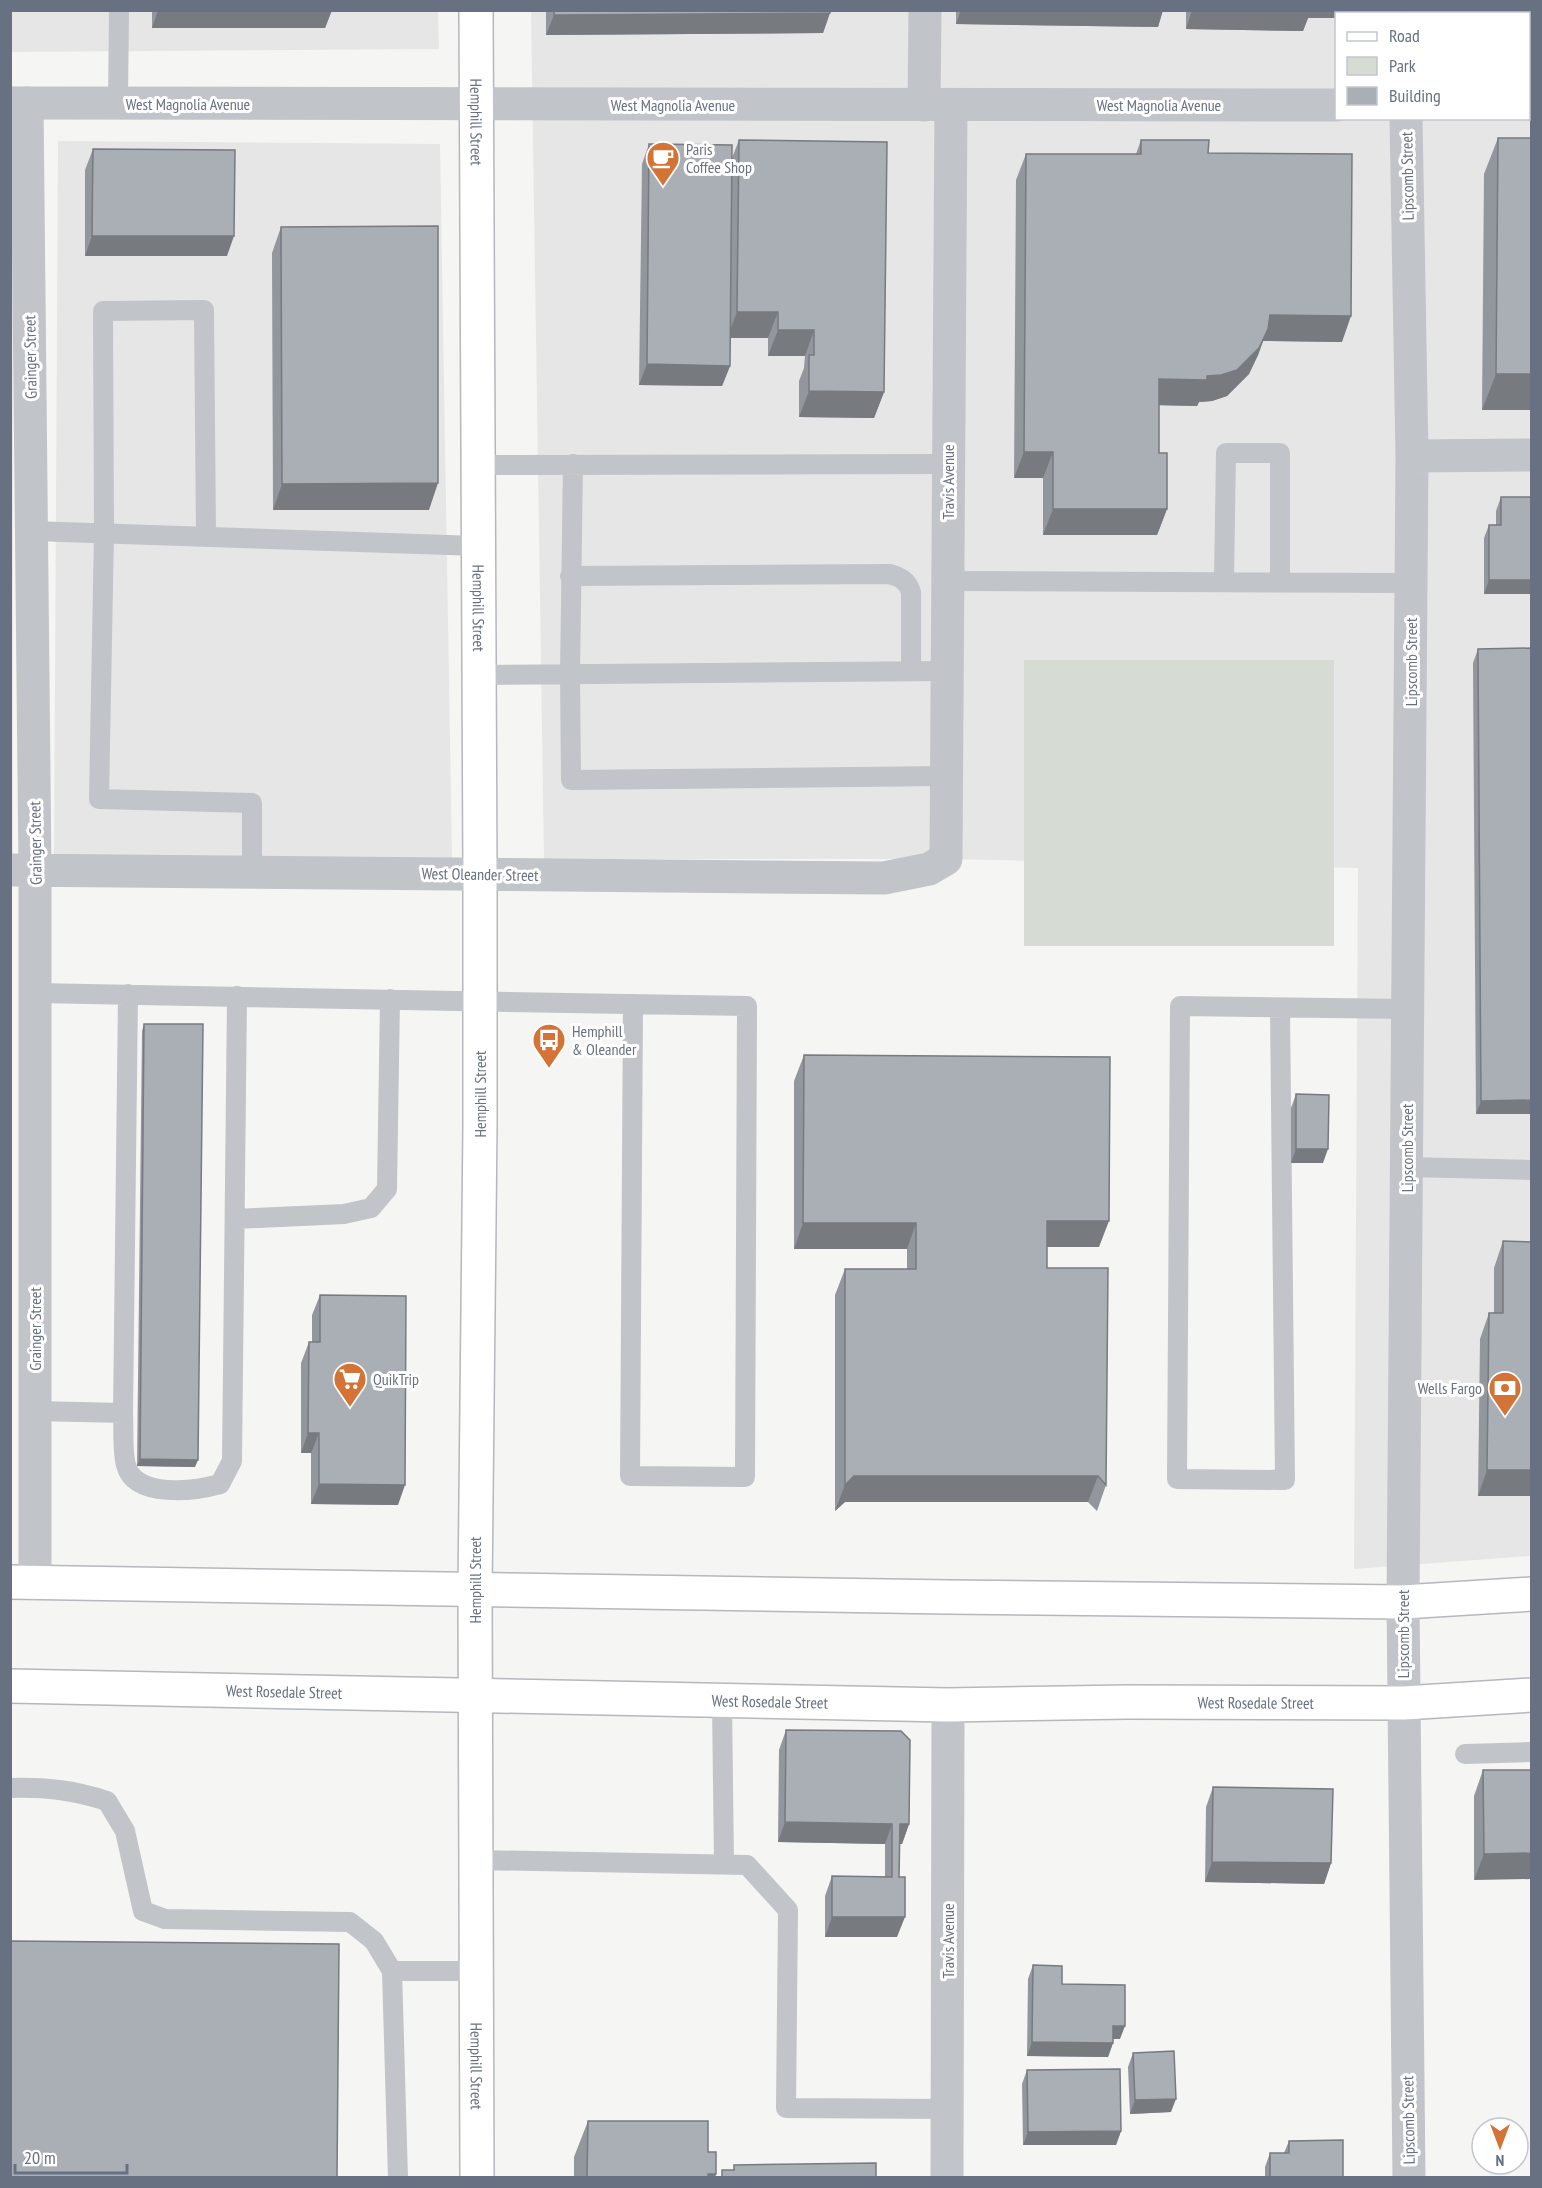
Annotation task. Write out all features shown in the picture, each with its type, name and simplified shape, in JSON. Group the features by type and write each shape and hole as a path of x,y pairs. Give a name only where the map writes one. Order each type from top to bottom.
{"main road":[{"name":"Hemphill Street","path":"476,10 480,874 475,1591 477,2178"},
{"path":"23,1583 1403,1602 1532,1594"},
{"name":"West Rosedale Street","path":"10,1686 948,1705 1127,1702 1404,1703 1532,1695"}],"street":[{"name":"Travis Avenue","path":"925,10 937,105 948,464 946,859"},
{"name":"West Magnolia Avenue","path":"19,103 1335,105"},
{"name":"Grainger Street","path":"19,103 32,531 23,870 35,993 35,1411 23,1583"},
{"name":"Lipscomb Street","path":"1406,120 1412,456 1403,1602 1409,2178"},
{"path":"1412,456 1532,455"},
{"name":"West Oleander Street","path":"23,870 884,878 929,869 946,859"},
{"name":"Travis Avenue","path":"947,2178 948,1705"}],"lane":[{"path":"118,103 119,10"},
{"path":"206,536 204,310 103,311 104,533 99,800 252,803 252,873"},
{"path":"1224,582 1226,453 1280,453 1280,582"},
{"path":"573,464 570,576 571,780 947,776"},
{"path":"478,465 948,464"},
{"path":"32,531 478,546"},
{"path":"570,576 889,574 901,578 909,585 911,592 911,671"},
{"path":"948,581 1411,583"},
{"path":"479,675 947,671"},
{"path":"35,993 747,1006 745,1478 630,1476 633,1004"},
{"path":"128,994 123,1413 126,1467 138,1482 152,1489 199,1490 220,1484 232,1461 237,996"},
{"path":"235,1219 344,1214 371,1208 387,1189 390,999"},
{"path":"1280,1008 1285,1480 1177,1479 1180,1006 1408,1009"},
{"path":"1407,1167 1532,1170"},
{"path":"35,1411 123,1413"},
{"path":"722,1701 724,1864"},
{"path":"1465,1754 1532,1752"},
{"path":"10,1788 37,1787 77,1791 107,1801 125,1831 143,1911 165,1919 350,1922 374,1941 392,1971 398,2178"},
{"path":"475,1860 747,1865 788,1910 786,2108 947,2109"},
{"path":"392,1971 475,1971"}],"shaded area":[{"path":"10,11 438,11 439,49 11,52"},
{"path":"531,11 1531,11 1531,1556 1354,1569 1358,868 946,859 544,859"},
{"path":"11,141 13,141 13,858 11,858"},
{"path":"58,141 440,144 452,858 54,858"}],"green space":[{"path":"1024,660 1334,660 1334,946 1024,946"}],"building":[{"path":"554,10 830,10 830,13 554,15"},
{"path":"1498,138 1532,138 1532,374 1496,374"},
{"path":"739,140 887,142 884,392 809,391 809,355 814,355 814,330 778,330 778,312 737,312"},
{"path":"1141,140 1209,140 1208,153 1352,154 1351,316 1270,315 1268,329 1259,348 1237,370 1207,376 1207,380 1159,379 1159,453 1167,453 1167,509 1053,509 1053,452 1024,452 1026,154 1141,154"},
{"path":"649,144 732,145 730,366 647,364"},
{"path":"93,149 235,150 234,236 92,236"},
{"path":"438,226 438,483 282,484 281,227"},
{"path":"1501,497 1532,497 1532,580 1489,580 1489,525 1501,525"},
{"path":"1532,648 1532,1100 1481,1101 1478,649"},
{"path":"144,1024 203,1024 198,1460 140,1459"},
{"path":"804,1055 1110,1057 1109,1221 1047,1221 1047,1268 1108,1268 1106,1485 1098,1476 854,1476 845,1485 845,1269 916,1269 916,1223 803,1223"},
{"path":"1296,1094 1329,1095 1328,1149 1296,1149"},
{"name":"Wells Fargo","path":"1503,1241 1532,1242 1532,1470 1487,1470 1489,1313 1503,1313"},
{"name":"QuikTrip","path":"320,1295 406,1296 405,1485 319,1484 319,1433 308,1433 309,1342 320,1342"},
{"path":"786,1730 901,1731 910,1740 909,1824 900,1824 899,1877 905,1877 905,1917 832,1917 832,1876 892,1877 892,1824 785,1822"},
{"path":"1483,1770 1532,1770 1532,1853 1484,1854"},
{"path":"1213,1787 1333,1789 1331,1863 1212,1862"},
{"path":"10,1941 339,1944 337,2178 10,2178"},
{"path":"1033,1965 1062,1966 1062,1984 1125,1985 1125,2026 1113,2026 1113,2043 1032,2042"},
{"path":"1174,2051 1176,2099 1135,2100 1133,2053"},
{"path":"1120,2069 1121,2131 1028,2132 1027,2070"},
{"path":"588,2121 708,2121 708,2152 716,2152 716,2174 708,2174 708,2178 587,2178"},
{"path":"1343,2140 1343,2178 1270,2178 1270,2153 1289,2153 1289,2141"},
{"path":"876,2163 876,2178 722,2178 722,2170 734,2170 734,2165"}],"place":[{"name":"Paris Coffee Shop","path":"663,187"},
{"name":"Hemphill & Oleander","path":"549,1069"},
{"name":"QuikTrip","path":"350,1408"},
{"name":"Wells Fargo","path":"1505,1417"}]}
